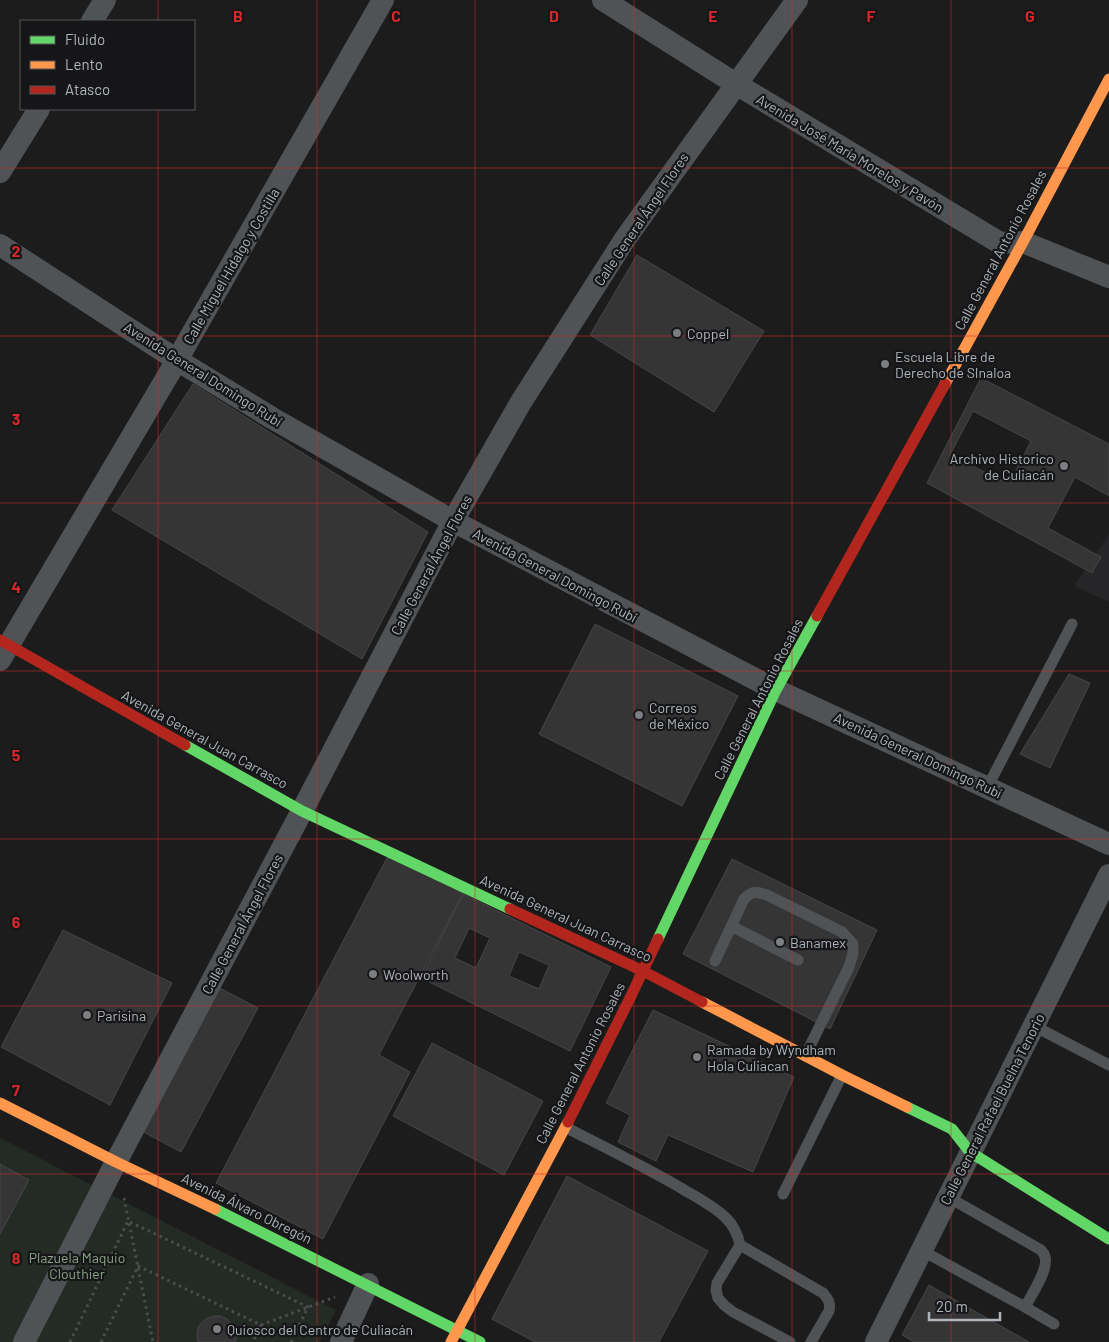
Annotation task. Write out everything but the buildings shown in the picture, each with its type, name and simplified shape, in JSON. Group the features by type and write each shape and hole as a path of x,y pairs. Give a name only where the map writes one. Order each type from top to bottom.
{"street":[{"path":"93,20 104,0"},
{"name":"Calle Miguel Hidalgo y Costilla","path":"3,649 177,360 383,0"},
{"name":"Avenida José María Morelos y Pavón","path":"603,0 736,84 1000,243 1023,242 1109,277"},
{"name":"Calle General Ángel Flores","path":"24,1342 116,1162 453,521 521,402 624,239 797,0"},
{"name":"Calle General Antonio Rosales","path":"451,1342 565,1127 643,970 776,690 1023,242 1109,79"},
{"path":"0,172 37,110"},
{"name":"Avenida General Domingo Rubí","path":"0,245 177,360 272,418 453,521 776,690 1109,844"},
{"name":"Avenida General Juan Carrasco","path":"3,649 302,811 643,970 805,1056 952,1129 970,1152 1109,1239"},
{"name":"Calle General Rafael Buelna Tenorio","path":"876,1342 1109,875"},
{"name":"Avenida Álvaro Obregón","path":"0,1103 116,1162 238,1219 480,1342"},
{"path":"341,1342 368,1284"}],"lane":[{"path":"987,788 1072,624"},
{"path":"715,961 744,899 750,894 758,892 842,932 852,944 853,954 849,967 805,1056"},
{"path":"731,926 798,960"},
{"path":"1034,1026 1109,1065"},
{"path":"783,1194 842,1075"},
{"path":"565,1127 649,1169 725,1217 738,1235 740,1245 717,1283 718,1298 733,1312 790,1342"},
{"path":"948,1197 1041,1250 1046,1257 1043,1273 1025,1307"},
{"path":"740,1245 823,1294 829,1300 831,1305 829,1311 811,1342"},
{"path":"921,1250 1054,1324"}],"path":[{"path":"116,1162 153,1342"},
{"path":"128,1221 308,1307"},
{"path":"70,1342 128,1221"},
{"path":"138,1266 261,1325"},
{"path":"101,1342 138,1266"},
{"path":"253,1342 261,1325 368,1284"},
{"path":"291,1342 308,1307"}],"shaded area":[{"path":"1109,534 1109,602 1074,586"}],"green space":[{"name":"Plazuela Maquio Clouthier","path":"0,1138 336,1310 320,1342 0,1342"}],"traffic: fast":[{"path":"658,939 776,690 817,616"},
{"path":"185,745 302,811 510,909"},
{"path":"907,1107 952,1129 970,1152 1109,1239"},
{"path":"215,1209 480,1342"}],"traffic: slow":[{"path":"945,384 1109,79"},
{"path":"702,1002 907,1107"},
{"path":"0,1103 116,1162 215,1209"},
{"path":"451,1342 568,1122"}],"traffic: jam":[{"path":"817,616 945,384"},
{"path":"0,640 185,745"},
{"path":"510,909 643,971 702,1002"},
{"path":"568,1122 658,939"}],"place":[{"name":"Coppel","path":"677,333"},
{"name":"Escuela Libre de Derecho de SInaloa","path":"885,364"},
{"name":"Archivo Historico de Culiacán","path":"1064,466"},
{"name":"Correos de México","path":"639,715"},
{"name":"Banamex","path":"780,942"},
{"name":"Woolworth","path":"373,974"},
{"name":"Parisina","path":"87,1015"},
{"name":"Ramada by Wyndham Hola Culiacan","path":"697,1057"},
{"name":"Quiosco del Centro de Culiacán","path":"217,1329"}]}
